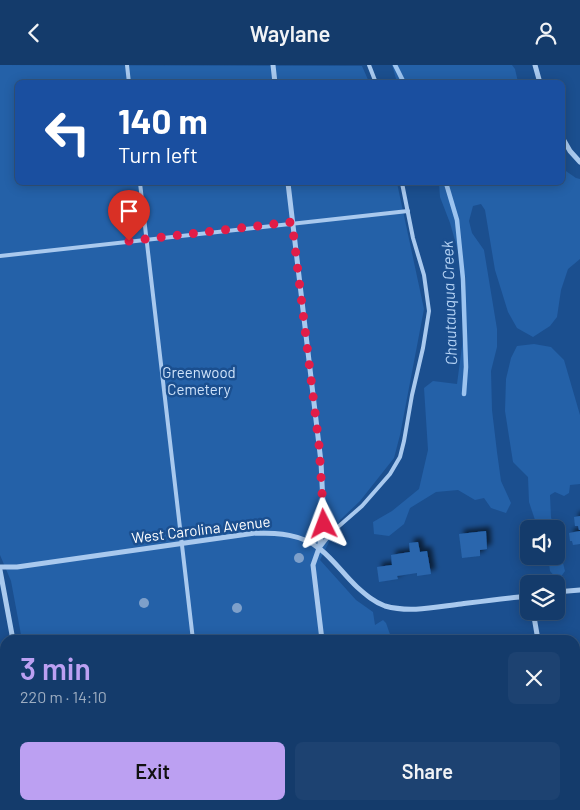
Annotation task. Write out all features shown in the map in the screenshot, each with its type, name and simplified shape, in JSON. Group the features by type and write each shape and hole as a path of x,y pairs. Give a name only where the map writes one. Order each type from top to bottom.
{"street":[{"path":"273,65 275,80"},
{"path":"535,65 539,80"},
{"path":"565,142 578,161"},
{"path":"288,185 321,462 324,524 313,565 321,635"},
{"name":"West Carolina Avenue","path":"0,569 255,533 271,533 300,538 319,548 348,579 372,600 384,605 397,608 422,609 520,596"},
{"path":"0,569 12,635"},
{"path":"565,591 580,590"},
{"path":"535,620 537,635"}],"lane":[{"path":"126,65 128,80"},
{"path":"369,65 375,80"},
{"path":"140,185 193,635"},
{"path":"319,548 331,533 362,506 390,474 400,457 404,441 429,311 424,275 402,185"},
{"path":"0,256 292,222 408,211"}],"green space":[{"name":"Greenwood Cemetery","path":"0,65 362,66 368,80 15,80 15,185 397,185 424,309 400,435 394,458 360,501 340,520 320,560 356,600 373,612 375,625 383,620 386,623 390,635 21,635 11,581 0,555"},
{"path":"392,65 512,65 518,80 396,80"},
{"path":"565,170 580,179 580,259 568,269 561,290 557,317 550,326 533,337 517,328 508,312 495,270 485,210 481,204 473,206 469,221 472,233 484,250 497,329 497,347 491,371 492,410 501,481 511,503 506,513 491,508 484,498 475,500 458,490 436,492 410,508 404,524 389,536 374,534 373,522 392,511 419,489 428,450 424,388 433,381 457,384 464,331 466,279 450,223 440,197 439,185 565,185"},
{"path":"534,344 551,347 564,360 580,415 580,484 570,485 569,493 564,496 555,492 550,495 552,520 535,520 529,502 528,477 513,462 505,411 506,379 511,358 517,346"},
{"path":"549,565 564,565 565,571 562,575 553,575 550,571"}],"building":[{"path":"580,516 579,530 578,526 575,526 574,517"},
{"path":"486,531 487,549 480,550 480,556 462,558 459,534"},
{"path":"580,531 580,544 573,545 572,541 570,541 569,533"},
{"path":"418,542 420,552 427,551 431,574 417,576 417,573 397,576 398,579 379,582 377,567 392,565 391,555 410,552 409,543"}],"waterway":[{"name":"Chautauqua Creek","path":"395,65 402,80"},
{"name":"Chautauqua Creek","path":"447,185 457,220 463,279 466,367 464,394"}],"route":[{"path":"129,241 292,222 321,462 324,524"}]}
